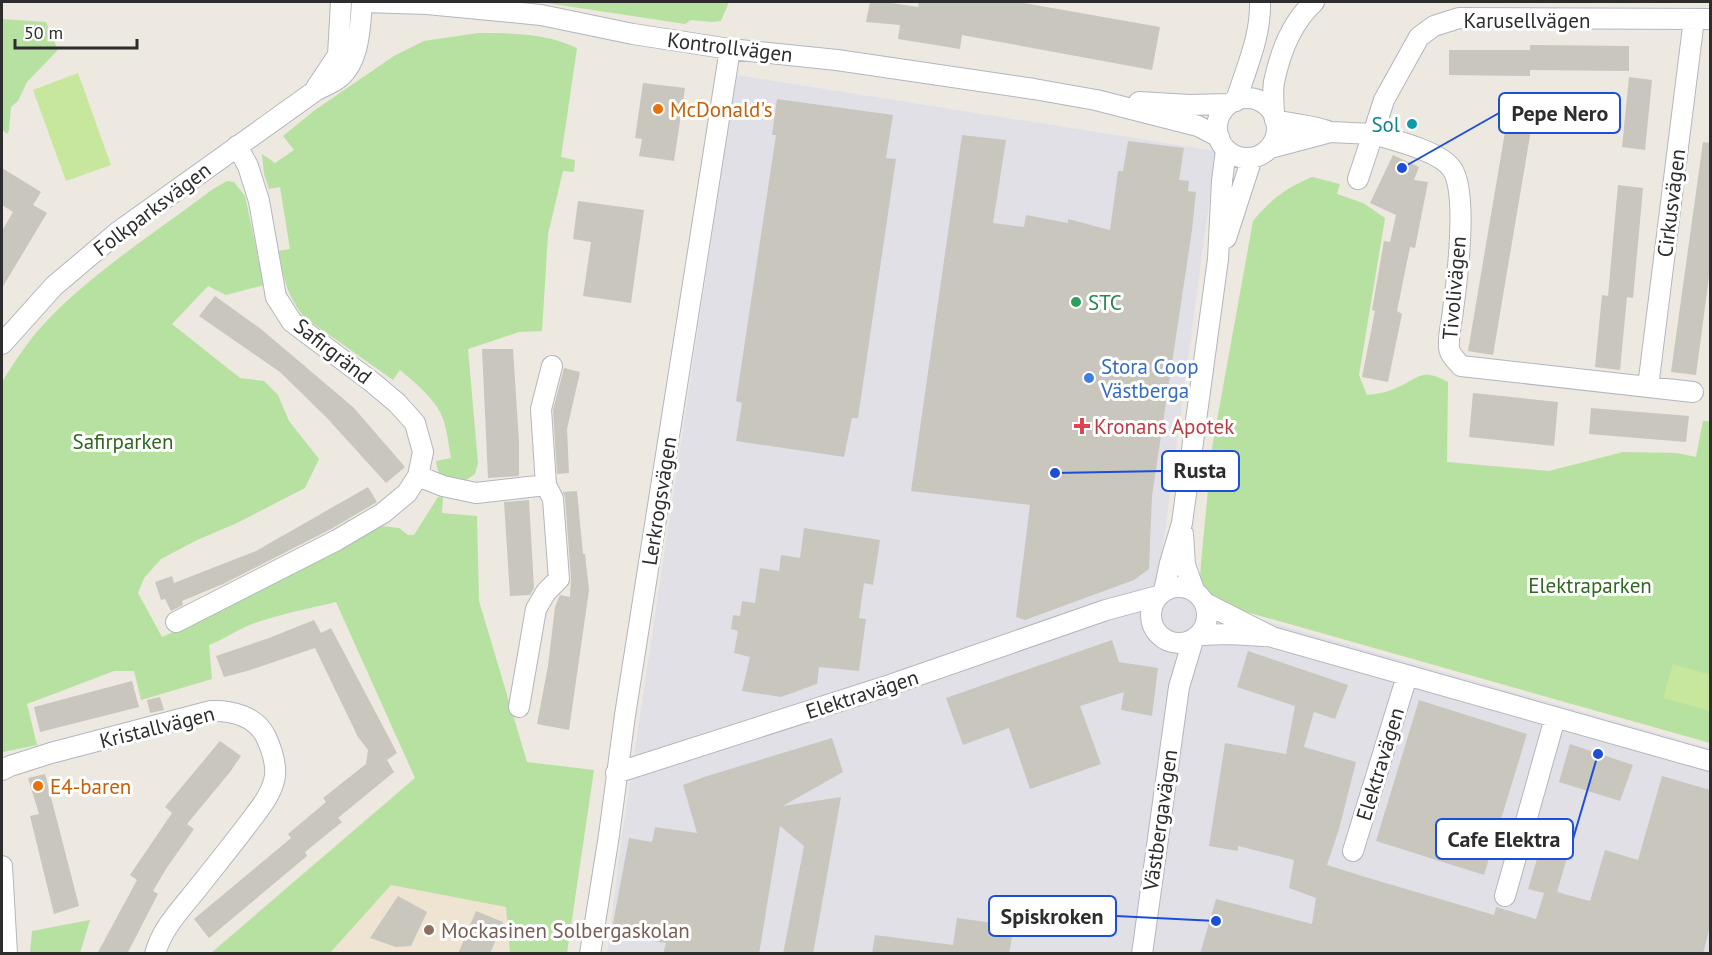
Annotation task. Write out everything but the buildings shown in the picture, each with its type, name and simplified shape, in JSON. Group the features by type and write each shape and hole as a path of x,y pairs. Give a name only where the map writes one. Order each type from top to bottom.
{"street":[{"name":"Folkparksvägen","path":"315,90 338,55 341,2"},
{"name":"Folkparksvägen","path":"3,339 54,286 118,232 315,90 337,80 350,67 359,33 363,2"},
{"name":"Kontrollvägen","path":"363,2 427,4 541,15 633,34 730,49 837,60 1096,100 1198,126 1223,143"},
{"path":"1260,2 1254,47 1233,102 1218,120 1223,143 1218,259 1182,523 1161,593 1151,609 1152,625 1162,638 1169,642 1185,643 1196,637 1229,634 1272,637 1710,761"},
{"path":"1270,148 1276,135 1273,84 1282,55 1299,19 1314,2"},
{"name":"Karusellvägen","path":"1358,179 1384,100 1419,38 1434,26 1459,18 1702,19"},
{"name":"Cirkusvägen","path":"1648,387 1702,19"},
{"name":"Lerkrogsvägen","path":"590,954 609,836 616,773 730,49"},
{"path":"1233,102 1246,99 1257,100 1267,106 1275,118 1292,124 1318,127 1330,132"},
{"name":"Kontrollvägen","path":"1096,100 1190,105 1233,102"},
{"path":"1223,143 1233,155 1244,159 1262,154 1270,148 1330,132 1373,134"},
{"name":"Tivolivägen","path":"1373,134 1421,149 1452,169 1461,199 1455,297 1449,348 1461,366 1693,392"},
{"name":"Safirgränd","path":"237,146 248,166 259,201 276,297 292,322 398,403 415,423 423,452 418,476"},
{"path":"1218,259 1252,158"},
{"path":"519,707 536,609 546,592 559,579 553,499 546,485 541,409 552,366"},
{"path":"176,622 383,513 406,493 418,476 443,486 476,493 546,485"},
{"path":"1182,523 1185,565 1208,611 1207,620 1196,637"},
{"path":"1161,593 1178,586 1272,637"},
{"name":"Elektravägen","path":"616,773 890,685 1161,593"},
{"path":"1106,610 1152,625"},
{"name":"Västbergavägen","path":"1142,954 1179,687 1196,637"},
{"name":"Västbergavägen","path":"1169,642 1179,687"},
{"name":"Elektravägen","path":"1353,851 1407,676"},
{"name":"Kristallvägen","path":"2,770 51,753 211,711 236,712 256,724 264,733 271,748 275,767 274,781 268,797 163,931 155,954"},
{"path":"1505,896 1555,718"},
{"path":"2,866 7,954"}],"shaded area":[{"path":"736,75 1216,151 1157,590 1710,748 1710,953 607,954 622,836"},
{"name":"Mockasinen Solbergaskolan","path":"391,885 507,907 510,953 330,954"}],"green space":[{"path":"540,2 729,2 721,21 691,20 685,24"},
{"path":"2,19 46,22 58,50 27,82 18,101 11,107 7,134 2,130"},
{"path":"478,33 541,37 577,48 561,157 575,160 574,172 563,171 548,234 542,331 519,332 468,349 478,463 475,474 460,484 446,480 438,471 436,461 451,458 442,417 427,394 400,370 393,380 304,317 293,301 284,278 279,251 290,249 280,187 269,189 264,174 262,154 275,163 294,150 283,136 315,110 394,56 424,41"},
{"path":"78,73 111,165 66,181 33,90"},
{"name":"Elektraparken","path":"1312,177 1340,184 1337,194 1363,203 1385,218 1359,375 1367,395 1388,391 1424,375 1438,377 1448,382 1447,462 1549,471 1623,452 1677,453 1696,457 1703,421 1710,421 1710,743 1229,607 1213,598 1200,579 1212,448 1253,221 1280,195 1294,185"},
{"name":"Safirparken","path":"227,181 234,182 245,196 264,285 226,295 208,286 172,324 240,378 264,381 278,395 289,421 319,459 305,488 161,559 144,578 138,593 162,637 192,624 382,526 399,528 408,535 414,535 438,497 443,497 442,513 477,516 479,601 527,762 594,770 567,953 510,953 506,907 391,885 330,953 211,953 415,778 336,602 262,620 209,645 212,679 141,700 134,671 114,671 27,704 37,745 2,751 2,382 39,330 83,287 148,236"},
{"path":"1673,664 1710,675 1710,711 1663,698"},
{"path":"90,920 80,953 30,953 32,931"}],"place":[{"name":"McDonald's","path":"658,109"},
{"name":"Sol","path":"1412,124"},
{"name":"Pepe Nero","path":"1402,168"},
{"name":"STC","path":"1076,302"},
{"name":"Stora Coop Västberga","path":"1089,378"},
{"name":"Kronans Apotek","path":"1082,426"},
{"name":"Rusta","path":"1055,473"},
{"name":"Cafe Elektra","path":"1598,754"},
{"name":"E4-baren","path":"38,786"},
{"name":"Spiskroken","path":"1216,921"},
{"name":"Mockasinen Solbergaskolan","path":"429,930"}]}
